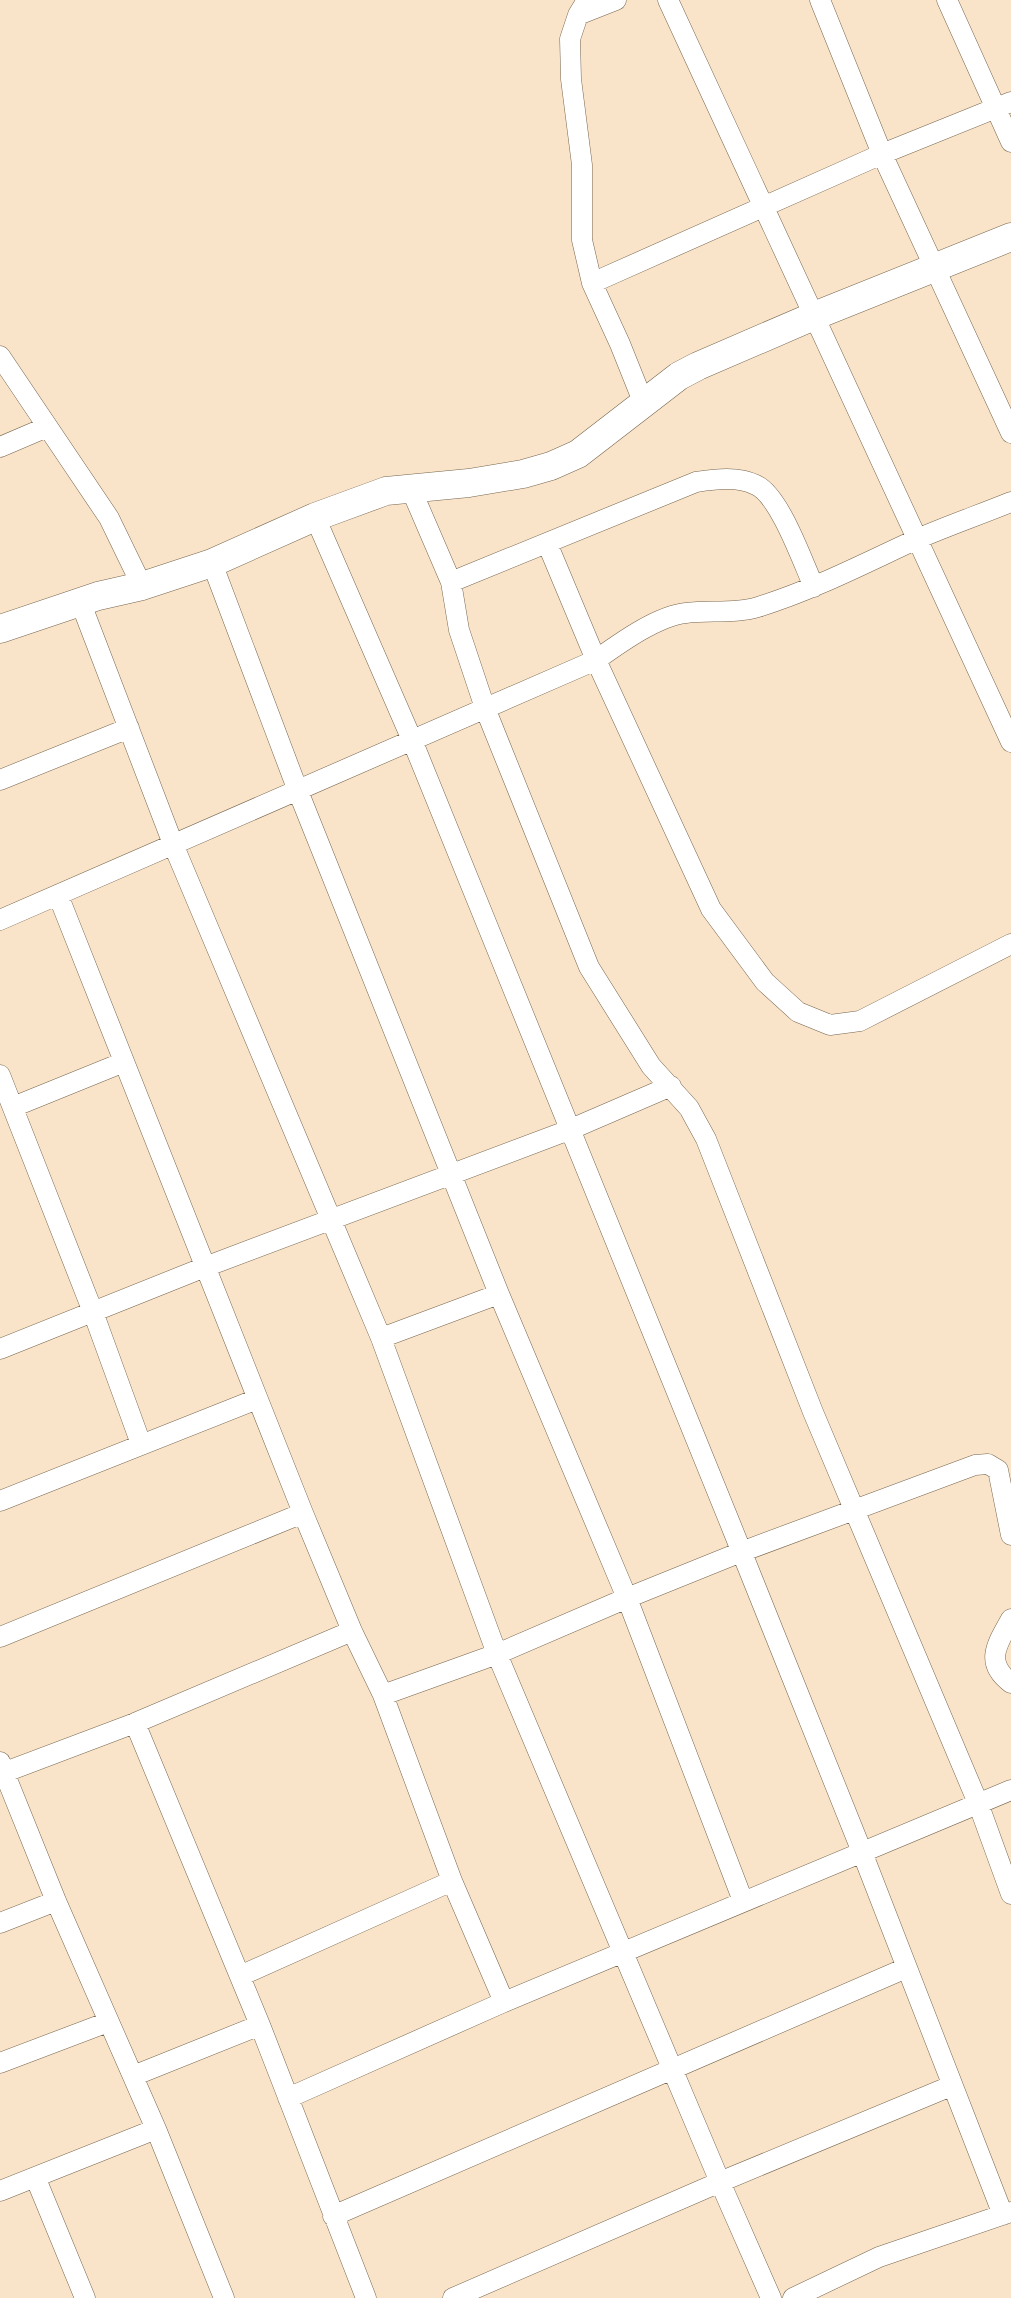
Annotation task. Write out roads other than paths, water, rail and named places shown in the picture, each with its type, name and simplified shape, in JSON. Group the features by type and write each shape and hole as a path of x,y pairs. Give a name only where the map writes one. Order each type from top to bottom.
{"street":[{"path":"616,0 583,8 570,39 571,80 582,165 582,240 592,283 620,344 644,404"},
{"path":"668,0 765,206 1011,742"},
{"path":"820,0 882,154 1011,433"},
{"path":"948,0 1003,105 1011,142"},
{"path":"592,283 882,154 1003,105"},
{"path":"0,629 80,601 142,586 212,563 316,517 386,491 469,484 522,474 551,466 578,454 679,376 698,366 814,316 1011,237"},
{"path":"0,356 109,518 142,586"},
{"path":"0,447 48,427"},
{"path":"451,582 696,482 719,478 758,486 770,495 781,514 814,587"},
{"path":"411,489 451,582 459,630 485,708 589,967 651,1066 689,1108 706,1139 813,1412 978,1803 1011,1894"},
{"path":"0,920 596,660 620,643 668,618 685,613 733,612 756,608 814,587 918,539 1011,502"},
{"path":"316,517 412,740 862,1852 951,2086 1007,2214 879,2257 793,2298"},
{"path":"547,543 596,660 712,908 765,982 798,1012 830,1025 860,1022 1011,944"},
{"path":"212,563 298,791 499,1294 626,1598 743,1901"},
{"path":"80,601 173,844 381,1338 497,1654 622,1953 771,2298"},
{"path":"0,780 129,728"},
{"path":"58,895 303,1513 352,1631 383,1695 452,1881 504,2002"},
{"path":"13,1108 124,1062"},
{"path":"0,1075 93,1312 141,1444"},
{"path":"0,1350 205,1267 569,1130 671,1086"},
{"path":"381,1338 499,1294"},
{"path":"0,1501 258,1399"},
{"path":"383,1695 497,1654 626,1598 741,1552 975,1465 988,1464 998,1470 1011,1535"},
{"path":"0,1637 303,1513"},
{"path":"1011,1619 995,1648 998,1668 1003,1677 1011,1683"},
{"path":"224,2298 156,2129 108,2022 1,1769 135,1723 352,1631"},
{"path":"135,1723 260,2025 366,2298"},
{"path":"288,2098 504,2002 1011,1790"},
{"path":"240,1976 452,1881"},
{"path":"0,1923 56,1901"},
{"path":"333,2216 906,1968"},
{"path":"0,2063 108,2022"},
{"path":"133,2076 260,2025"},
{"path":"453,2298 720,2182 951,2086"},
{"path":"0,2191 156,2129"},
{"path":"36,2178 84,2298"}]}
